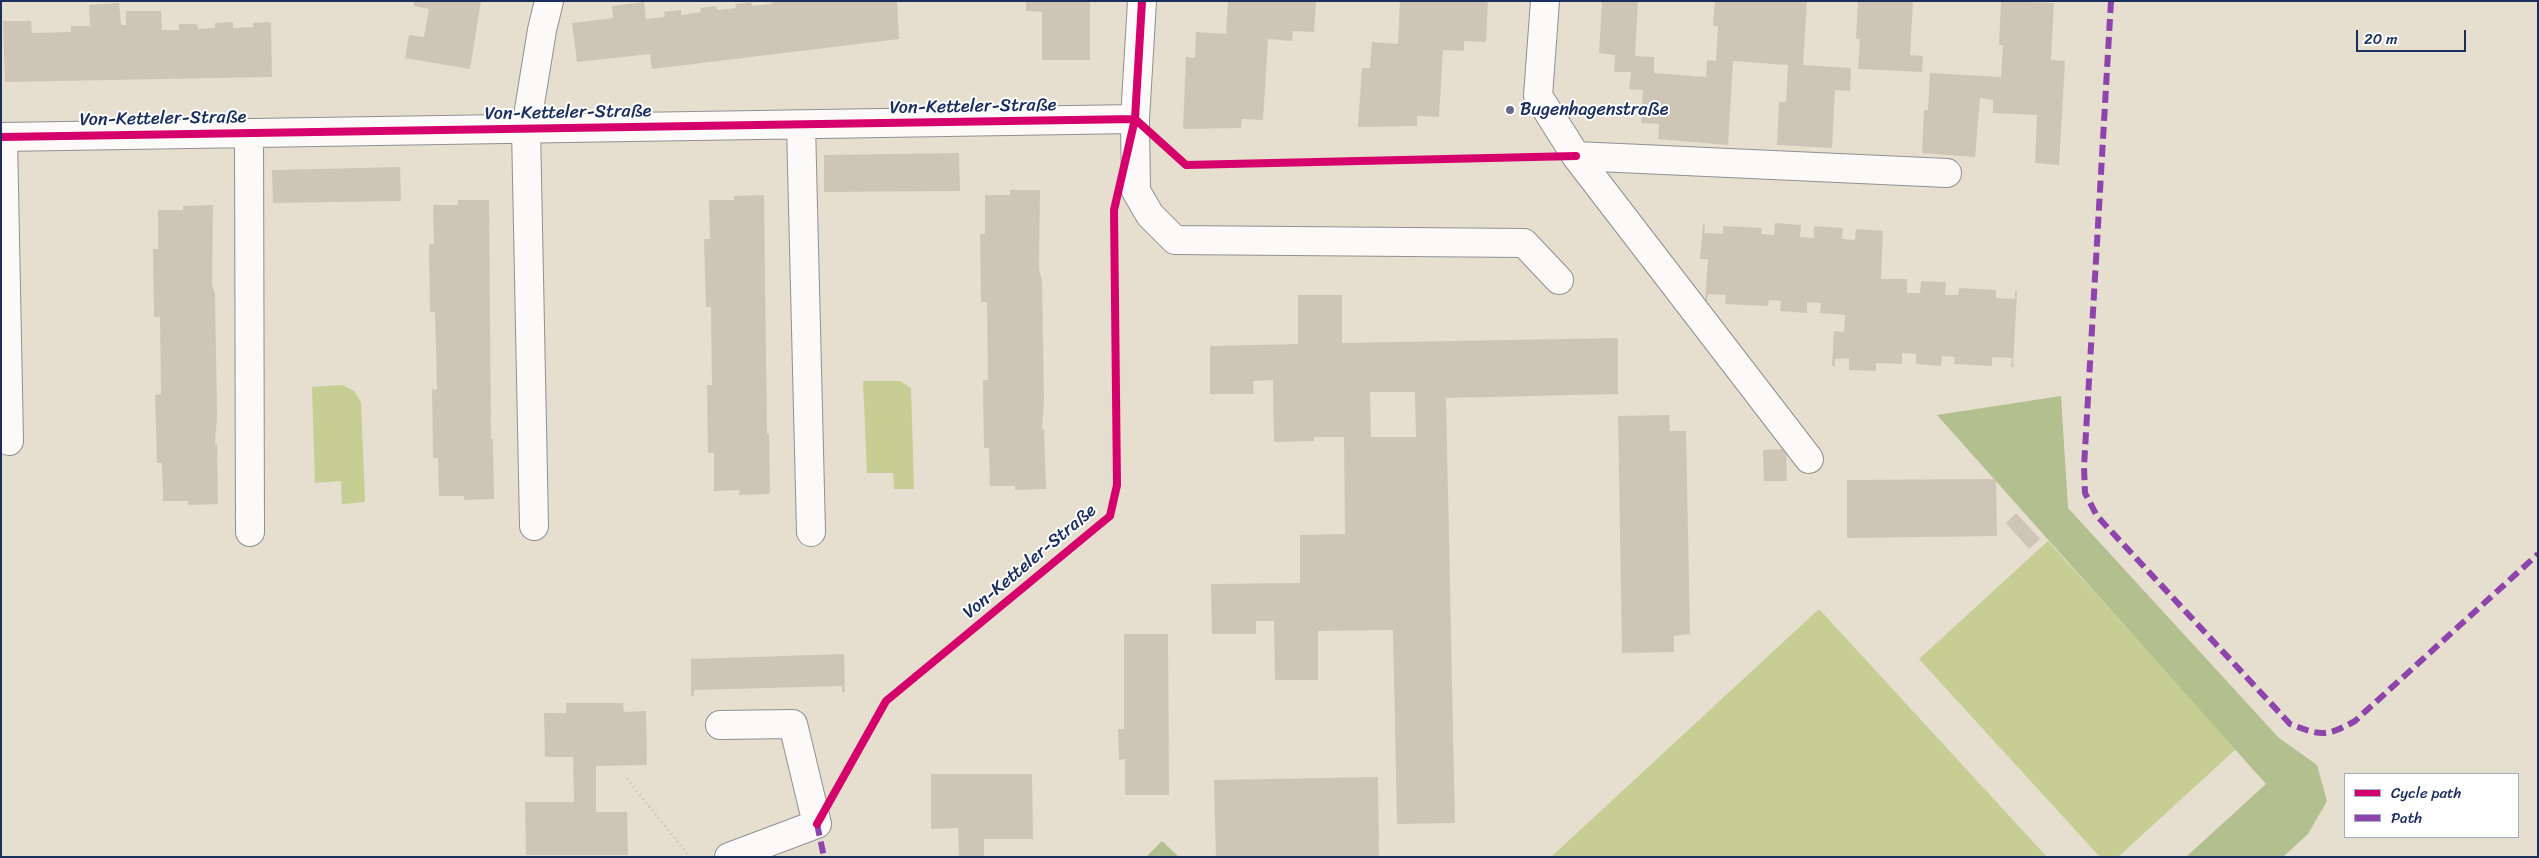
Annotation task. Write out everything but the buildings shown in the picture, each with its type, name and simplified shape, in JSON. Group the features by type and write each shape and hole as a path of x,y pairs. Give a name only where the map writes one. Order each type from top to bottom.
{"street":[{"path":"534,526 526,128 542,30 549,1"},
{"path":"1142,1 1135,118 1136,191 1150,215 1175,240 1524,243 1559,280"},
{"path":"1545,1 1538,96 1576,156 1809,459"},
{"name":"Von-Ketteler-Straße","path":"2,137 1135,118"},
{"path":"801,125 811,532"},
{"path":"249,132 250,532"},
{"path":"2,137 9,441"},
{"path":"1576,156 1947,173"},
{"path":"720,726 793,724 816,824 729,857"}],"path":[{"path":"627,779 690,857"}],"green space":[{"path":"863,381 900,381 911,388 914,489 894,489 893,473 867,473"},
{"path":"342,385 354,391 361,402 365,502 342,504 341,481 315,483 312,387"},
{"path":"2061,396 2068,508 2279,738 2317,765 2327,801 2308,834 2283,857 2186,857 2266,784 1937,415"},
{"path":"2048,541 2236,749 2118,857 2100,857 1919,659"},
{"path":"1819,609 2047,857 1551,857"},
{"path":"1162,841 1179,857 1146,857"}],"marked path":[{"path":"2111,1 2084,467 2085,493 2097,516 2290,724 2317,733 2337,730 2355,721 2538,554"},
{"path":"817,824 824,857"}],"cycle path":[{"path":"817,824 886,701 1110,516 1117,485 1114,210 1135,119 1142,1"},
{"path":"1135,119 1186,165 1576,156"},
{"path":"1,137 1135,119"}],"place":[{"name":"Bugenhagenstraße","path":"1510,110"}]}
